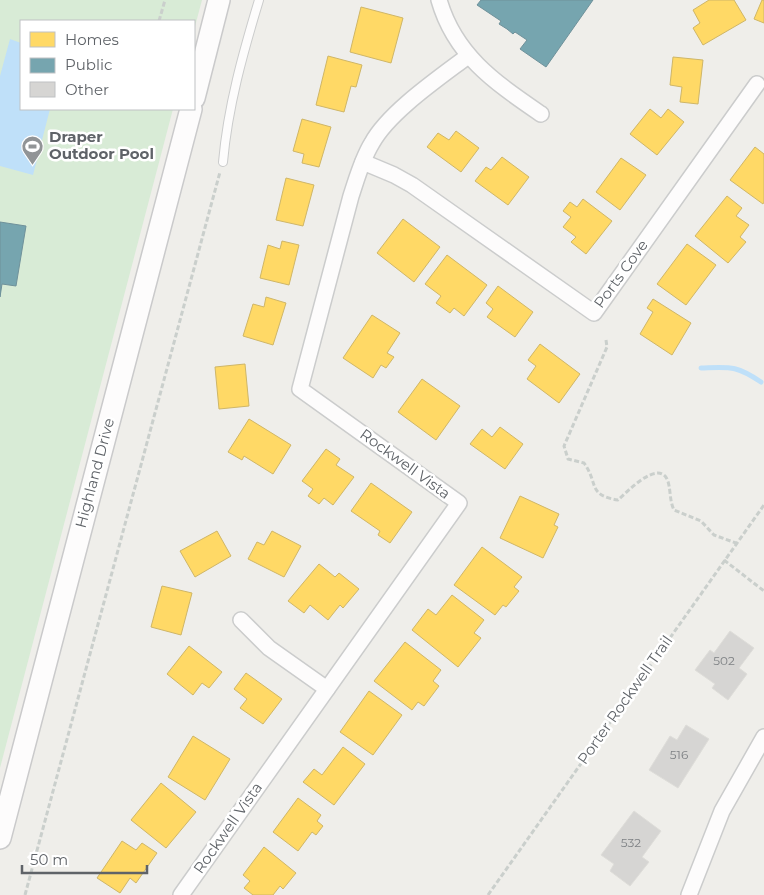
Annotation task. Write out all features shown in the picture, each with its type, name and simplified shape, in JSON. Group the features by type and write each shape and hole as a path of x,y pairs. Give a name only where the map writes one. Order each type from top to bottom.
{"main road":[{"path":"195,94 219,0"},
{"name":"Highland Drive","path":"0,838 191,110"}],"street":[{"path":"439,0 447,21 468,56 504,88 541,114"},
{"name":"Rockwell Vista","path":"181,895 459,502 300,388 351,196 372,142 394,114 468,56"},
{"name":"Ports Cove","path":"363,162 412,185 594,313 757,84"},
{"path":"242,620 269,648 327,689"},
{"path":"688,895 722,811 764,737"}],"lane":[{"path":"223,162 226,134 240,64 259,0"}],"path":[{"path":"160,20 165,0"},
{"path":"25,895 223,162"},
{"path":"606,340 607,347 564,446 568,459 584,463 591,473 595,491 603,497 618,500 649,474 664,475 668,482 671,504 674,510 701,521 714,535 736,543"},
{"name":"Porter Rockwell Trail","path":"488,895 764,505"},
{"path":"724,560 764,590"}],"green space":[{"path":"0,0 202,0 195,26 195,20 20,20 20,110 173,110 0,768"}],"water":[{"path":"10,39 20,43 20,110 50,110 33,175 0,166 0,76"}],"building: Homes":[{"path":"709,0 734,0 746,20 703,45 693,28 700,23 693,10"},
{"path":"762,0 764,0 764,23 754,19"},
{"path":"361,7 403,18 391,63 350,52"},
{"path":"328,56 362,65 356,87 351,86 344,112 316,105"},
{"path":"673,57 703,60 698,104 680,102 682,87 670,85"},
{"path":"650,109 661,118 668,109 684,122 657,155 630,134"},
{"path":"302,119 331,127 319,167 302,163 304,154 293,151"},
{"path":"456,131 479,148 461,172 427,147 438,133 449,140"},
{"path":"755,147 764,154 763,204 730,180"},
{"path":"502,157 529,177 508,205 475,181 486,167 491,170"},
{"path":"621,158 646,175 620,210 596,192"},
{"path":"286,178 314,185 303,226 276,220"},
{"path":"727,196 742,208 736,216 749,225 740,237 746,242 728,263 695,236"},
{"path":"583,199 612,221 586,254 571,242 576,237 563,227 571,217 563,211 570,202 577,207"},
{"path":"403,219 440,247 414,282 377,253"},
{"path":"282,241 299,245 289,285 260,278 268,245 280,249"},
{"path":"687,244 716,265 686,305 657,284"},
{"path":"447,255 487,285 464,316 454,308 450,313 436,303 441,296 425,284"},
{"path":"498,286 533,312 515,337 487,317 493,309 486,303"},
{"path":"266,297 286,303 273,345 243,336 253,304 264,307"},
{"path":"653,299 691,323 672,355 640,334 653,312 647,308"},
{"path":"372,315 400,333 387,353 394,357 386,368 381,365 373,378 343,358"},
{"path":"540,344 580,374 559,403 527,379 536,366 528,360"},
{"path":"245,364 249,406 219,409 215,367"},
{"path":"422,379 460,406 436,440 398,412"},
{"path":"249,419 291,445 273,474 244,456 242,460 228,452"},
{"path":"500,427 523,444 505,469 470,444 482,429 492,437"},
{"path":"326,449 340,459 336,465 354,477 333,505 324,498 319,504 308,496 313,489 302,481"},
{"path":"371,483 412,512 390,543 378,535 380,531 351,511"},
{"path":"520,496 559,514 554,525 558,527 543,558 500,538"},
{"path":"217,531 231,556 195,577 180,551"},
{"path":"272,531 301,546 284,577 248,559 257,542 264,545"},
{"path":"482,547 522,577 514,587 519,591 506,607 503,605 495,615 454,585"},
{"path":"319,564 335,577 339,573 359,589 343,608 340,605 328,620 310,605 304,613 288,601"},
{"path":"162,586 192,593 181,635 151,627"},
{"path":"452,595 484,620 474,633 481,638 458,667 412,630 428,609 436,615"},
{"path":"405,642 441,670 433,681 439,686 424,706 418,702 412,710 374,681"},
{"path":"189,646 222,672 209,688 202,683 193,695 167,674"},
{"path":"246,673 282,699 263,724 240,708 247,699 234,689"},
{"path":"369,691 402,715 373,755 340,732"},
{"path":"193,736 230,759 205,800 168,777"},
{"path":"343,747 365,764 334,805 303,782 314,769 322,775"},
{"path":"161,783 196,812 166,848 131,820"},
{"path":"298,798 321,815 317,821 323,826 316,835 312,832 298,851 273,832"},
{"path":"122,841 136,850 142,843 157,853 136,883 130,878 120,893 97,878"},
{"path":"264,847 296,873 283,889 280,886 273,895 253,895 244,888 250,881 243,875"}],"building: Public":[{"path":"481,0 593,0 546,67 520,49 527,40 515,32 513,34 499,24 501,21 477,5"},
{"path":"0,222 26,226 16,286 2,284 0,297"}],"building: Other":[{"path":"730,631 754,648 739,668 747,674 728,700 712,688 715,684 695,670 710,650 714,653"},
{"path":"686,725 709,739 678,788 649,770 670,736 677,740"},
{"path":"634,811 661,831 642,857 649,862 630,886 610,871 614,864 601,855"}],"waterway":[{"path":"701,368 732,368 745,372 761,382"}],"place":[{"name":"Draper Outdoor Pool","path":"33,165"}]}
